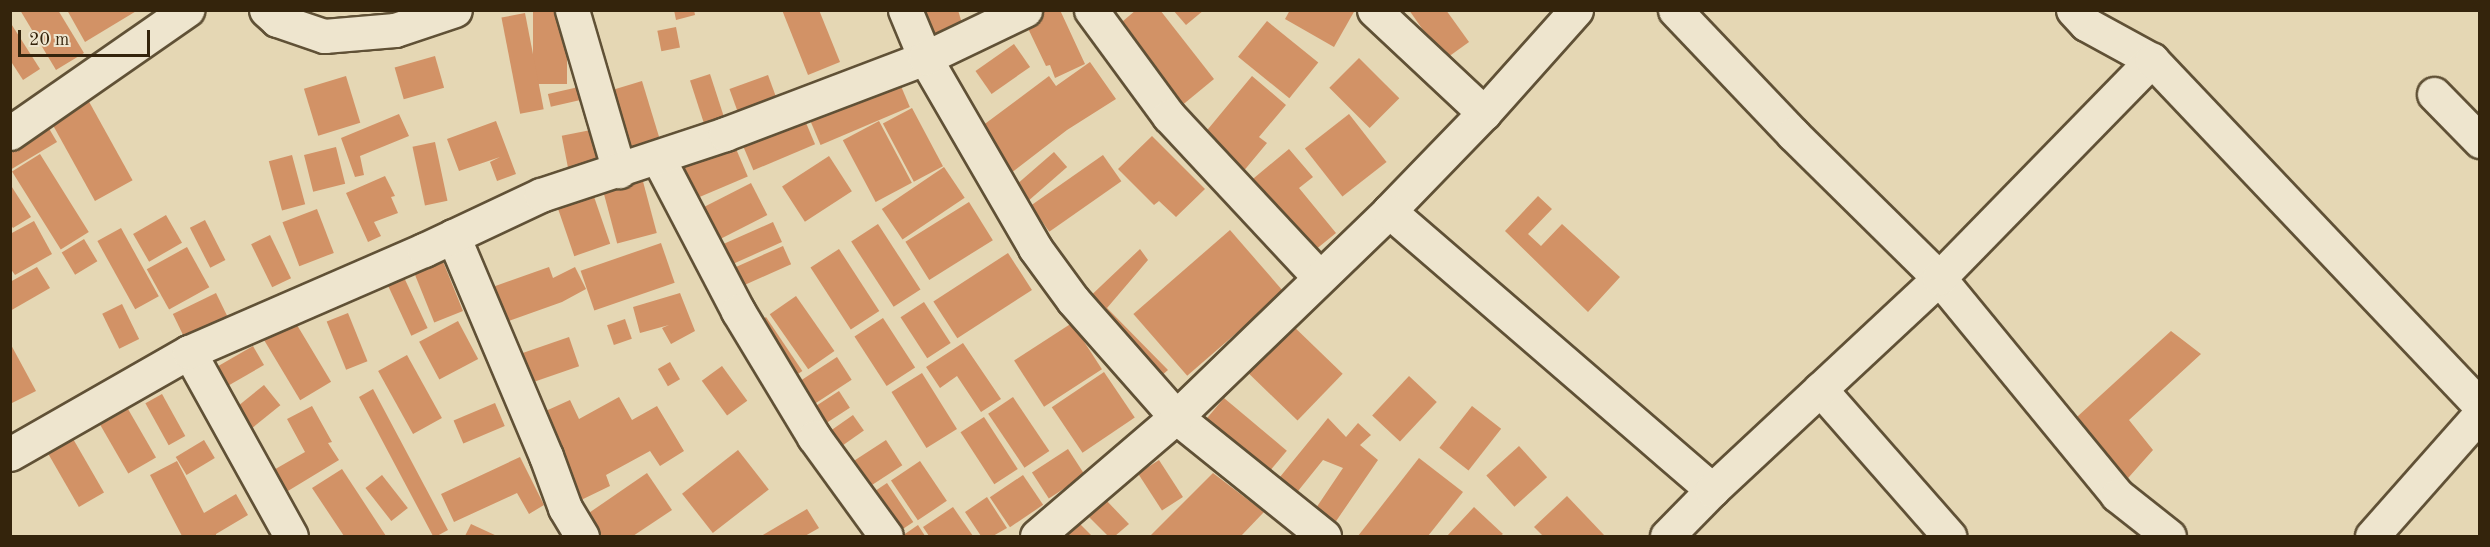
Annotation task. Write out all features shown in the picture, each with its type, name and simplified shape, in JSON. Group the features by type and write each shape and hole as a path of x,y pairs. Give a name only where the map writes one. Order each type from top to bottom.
{"street":[{"path":"10,133 187,10"},
{"path":"266,10 277,20 324,36 395,30 455,10"},
{"path":"572,10 619,171"},
{"path":"905,10 925,58 1035,248 1073,300 1176,417 1324,537"},
{"path":"10,454 189,352 541,195 658,158 925,58 1025,10"},
{"path":"1091,10 1169,116 1319,277"},
{"path":"1374,10 1484,112"},
{"path":"1037,537 1176,417 1389,211 1484,112 1576,10"},
{"path":"1676,10 1793,134 1938,278 2117,495 2169,537"},
{"path":"2073,10 2086,24 2151,60 2480,406"},
{"path":"1667,537 1712,490 1938,278 2151,60"},
{"path":"2434,94 2480,141"},
{"path":"658,158 743,321 814,437 886,537"},
{"path":"1389,211 1712,490"},
{"path":"453,236 546,456 565,508 582,537"},
{"path":"189,352 291,537"},
{"path":"1820,389 1949,537"},
{"path":"2385,531 2480,414"}],"building":[{"path":"20,10 58,10 84,53 56,70"},
{"path":"67,10 138,10 85,42"},
{"path":"533,10 567,10 567,84 533,84"},
{"path":"674,10 694,10 695,15 676,20"},
{"path":"782,10 819,10 840,62 808,75"},
{"path":"920,10 958,10 963,27 928,38"},
{"path":"1040,10 1060,10 1085,64 1055,78 1050,65 1046,66 1023,18"},
{"path":"1136,10 1160,10 1214,79 1180,107 1116,27"},
{"path":"1173,10 1204,10 1186,25"},
{"path":"1290,10 1355,10 1334,47 1285,19"},
{"path":"1409,10 1446,10 1469,42 1444,60"},
{"path":"525,13 544,109 520,114 501,18"},
{"path":"1267,21 1318,63 1289,98 1238,57"},
{"path":"10,22 40,69 23,80 10,60"},
{"path":"676,27 680,48 661,51 657,31"},
{"path":"1014,44 1030,67 992,94 975,71"},
{"path":"435,56 444,88 404,99 395,68"},
{"path":"1359,58 1399,98 1370,128 1329,88"},
{"path":"1090,62 1116,99 1067,130 1011,173 978,129 1049,76 1056,86"},
{"path":"895,72 910,107 821,145 806,110"},
{"path":"710,74 724,117 704,123 690,80"},
{"path":"768,75 776,97 737,111 729,89"},
{"path":"346,76 360,123 318,136 304,89"},
{"path":"1252,76 1286,105 1259,137 1267,143 1237,179 1199,140"},
{"path":"642,81 663,149 621,162 600,94"},
{"path":"583,86 586,99 551,107 548,94"},
{"path":"87,98 133,180 95,201 49,119"},
{"path":"912,108 943,166 914,182 883,123"},
{"path":"801,111 815,144 753,170 739,137"},
{"path":"399,114 409,136 360,156 364,175 355,177 341,138"},
{"path":"1349,114 1387,162 1342,197 1305,148"},
{"path":"44,120 57,142 10,170 10,141"},
{"path":"496,121 516,174 497,181 490,162 500,157 459,171 447,139"},
{"path":"879,121 912,183 876,202 843,140"},
{"path":"601,128 609,170 570,178 562,136"},
{"path":"1152,136 1205,189 1176,217 1159,201 1154,205 1118,169"},
{"path":"731,137 748,177 684,204 667,164"},
{"path":"435,142 447,201 425,205 413,147"},
{"path":"336,147 345,184 313,192 304,155"},
{"path":"1289,149 1313,177 1299,188 1336,233 1309,255 1248,183"},
{"path":"1054,152 1067,167 1028,201 1015,186"},
{"path":"40,154 89,232 61,250 12,171"},
{"path":"292,155 305,204 282,210 269,161"},
{"path":"1103,155 1121,181 1049,232 1031,205"},
{"path":"829,156 852,191 805,222 782,186"},
{"path":"944,167 965,198 903,240 882,209"},
{"path":"641,174 657,233 617,244 601,185"},
{"path":"385,176 395,196 391,197 398,213 374,222 381,236 368,242 346,193"},
{"path":"751,183 767,215 709,245 692,213"},
{"path":"10,184 31,217 13,228 10,224"},
{"path":"591,188 610,244 574,256 555,200"},
{"path":"1538,196 1552,209 1528,234 1541,246 1562,224 1620,277 1588,312 1505,231"},
{"path":"969,202 993,240 929,280 905,242"},
{"path":"317,209 334,253 299,266 282,222"},
{"path":"166,215 182,243 149,262 133,234"},
{"path":"205,220 225,260 210,268 190,228"},
{"path":"34,221 52,254 15,275 10,268 10,234"},
{"path":"773,222 782,242 722,269 713,249"},
{"path":"878,224 920,289 894,307 851,241"},
{"path":"121,228 159,296 135,309 97,241"},
{"path":"1230,230 1284,292 1187,376 1133,314"},
{"path":"270,235 291,278 272,287 251,244"},
{"path":"84,239 97,261 75,275 62,252"},
{"path":"661,243 675,283 594,310 581,271"},
{"path":"783,246 791,264 732,291 724,272"},
{"path":"187,247 209,287 169,310 147,269"},
{"path":"839,249 879,311 851,330 810,268"},
{"path":"1140,249 1148,260 1107,308 1168,370 1154,382 1082,304"},
{"path":"1008,253 1032,290 957,338 933,301"},
{"path":"442,259 463,311 434,323 413,271"},
{"path":"37,267 50,288 10,311 10,282"},
{"path":"549,267 553,278 575,267 586,289 562,302 500,324 487,289"},
{"path":"401,271 428,328 411,336 385,279"},
{"path":"216,293 229,320 186,341 173,314"},
{"path":"680,293 695,331 671,344 662,328 669,325 640,333 633,307"},
{"path":"796,296 834,351 808,369 770,314"},
{"path":"924,302 951,343 927,358 901,317"},
{"path":"122,304 139,339 119,349 102,314"},
{"path":"348,313 367,361 346,370 327,322"},
{"path":"766,317 802,371 787,381 751,327"},
{"path":"883,318 915,367 887,386 854,337"},
{"path":"625,319 632,339 614,345 607,325"},
{"path":"294,320 331,382 300,400 263,339"},
{"path":"458,321 478,359 439,380 419,342"},
{"path":"1288,321 1343,374 1298,421 1243,368"},
{"path":"1072,323 1102,369 1044,407 1014,361"},
{"path":"2171,331 2201,354 2129,420 2153,450 2121,486 2066,427"},
{"path":"569,337 579,366 520,386 510,357"},
{"path":"10,343 36,391 10,404"},
{"path":"963,343 1001,399 981,412 957,376 940,388 926,367"},
{"path":"253,346 264,365 219,391 208,372"},
{"path":"407,355 442,418 413,434 378,371"},
{"path":"837,357 852,380 805,410 790,387"},
{"path":"670,362 680,379 668,386 658,369"},
{"path":"722,366 747,401 727,415 702,381"},
{"path":"1104,372 1135,418 1083,453 1052,407"},
{"path":"922,373 957,429 926,448 891,392"},
{"path":"1409,376 1437,402 1400,441 1372,415"},
{"path":"264,385 280,405 245,434 229,413"},
{"path":"373,389 448,530 437,536 433,536 359,397"},
{"path":"839,391 850,408 816,430 805,413"},
{"path":"162,394 185,436 169,445 145,403"},
{"path":"619,397 632,420 657,406 684,451 660,466 650,451 606,475 610,486 579,501 539,414 570,400 579,419"},
{"path":"1013,397 1049,451 1024,468 988,414"},
{"path":"1224,398 1287,451 1263,479 1200,426"},
{"path":"495,403 505,426 463,444 454,421"},
{"path":"312,406 332,442 328,443 339,460 278,497 265,475 305,452 287,419"},
{"path":"1472,406 1501,429 1469,471 1439,448"},
{"path":"128,409 156,457 128,473 100,425"},
{"path":"853,415 864,431 831,454 820,438"},
{"path":"984,417 1018,469 994,484 961,432"},
{"path":"1328,418 1346,437 1358,423 1371,435 1360,445 1378,460 1330,530 1310,517 1343,468 1323,460 1290,501 1271,488"},
{"path":"72,437 104,492 79,507 47,452"},
{"path":"204,440 215,458 187,475 176,457"},
{"path":"886,440 902,465 860,492 844,467"},
{"path":"1519,446 1547,477 1514,507 1486,475"},
{"path":"1068,449 1085,475 1049,498 1032,472"},
{"path":"738,450 769,489 713,533 682,494"},
{"path":"520,457 544,505 529,514 517,493 454,522 441,494"},
{"path":"1419,458 1463,492 1428,536 1358,536"},
{"path":"1159,460 1183,497 1162,511 1138,474"},
{"path":"177,461 204,513 236,494 248,515 216,536 182,536 150,475"},
{"path":"920,461 947,501 918,520 891,481"},
{"path":"342,469 386,536 344,536 312,488"},
{"path":"647,473 672,510 633,536 596,536 583,517"},
{"path":"1213,473 1264,512 1241,536 1150,536"},
{"path":"382,475 408,508 391,521 365,488"},
{"path":"1023,475 1043,505 1010,527 990,497"},
{"path":"887,483 913,522 890,536 865,498"},
{"path":"1567,496 1605,536 1543,536 1534,527"},
{"path":"987,497 1007,528 993,536 981,536 965,512"},
{"path":"1104,498 1129,524 1115,536 1108,536 1087,515"},
{"path":"953,507 973,536 929,536 923,527"},
{"path":"1474,507 1503,534 1500,536 1447,536"},
{"path":"807,509 819,528 805,536 761,536"},
{"path":"1077,521 1092,536 1060,536"},
{"path":"471,524 497,536 465,536"},
{"path":"918,525 925,536 902,536"}]}
